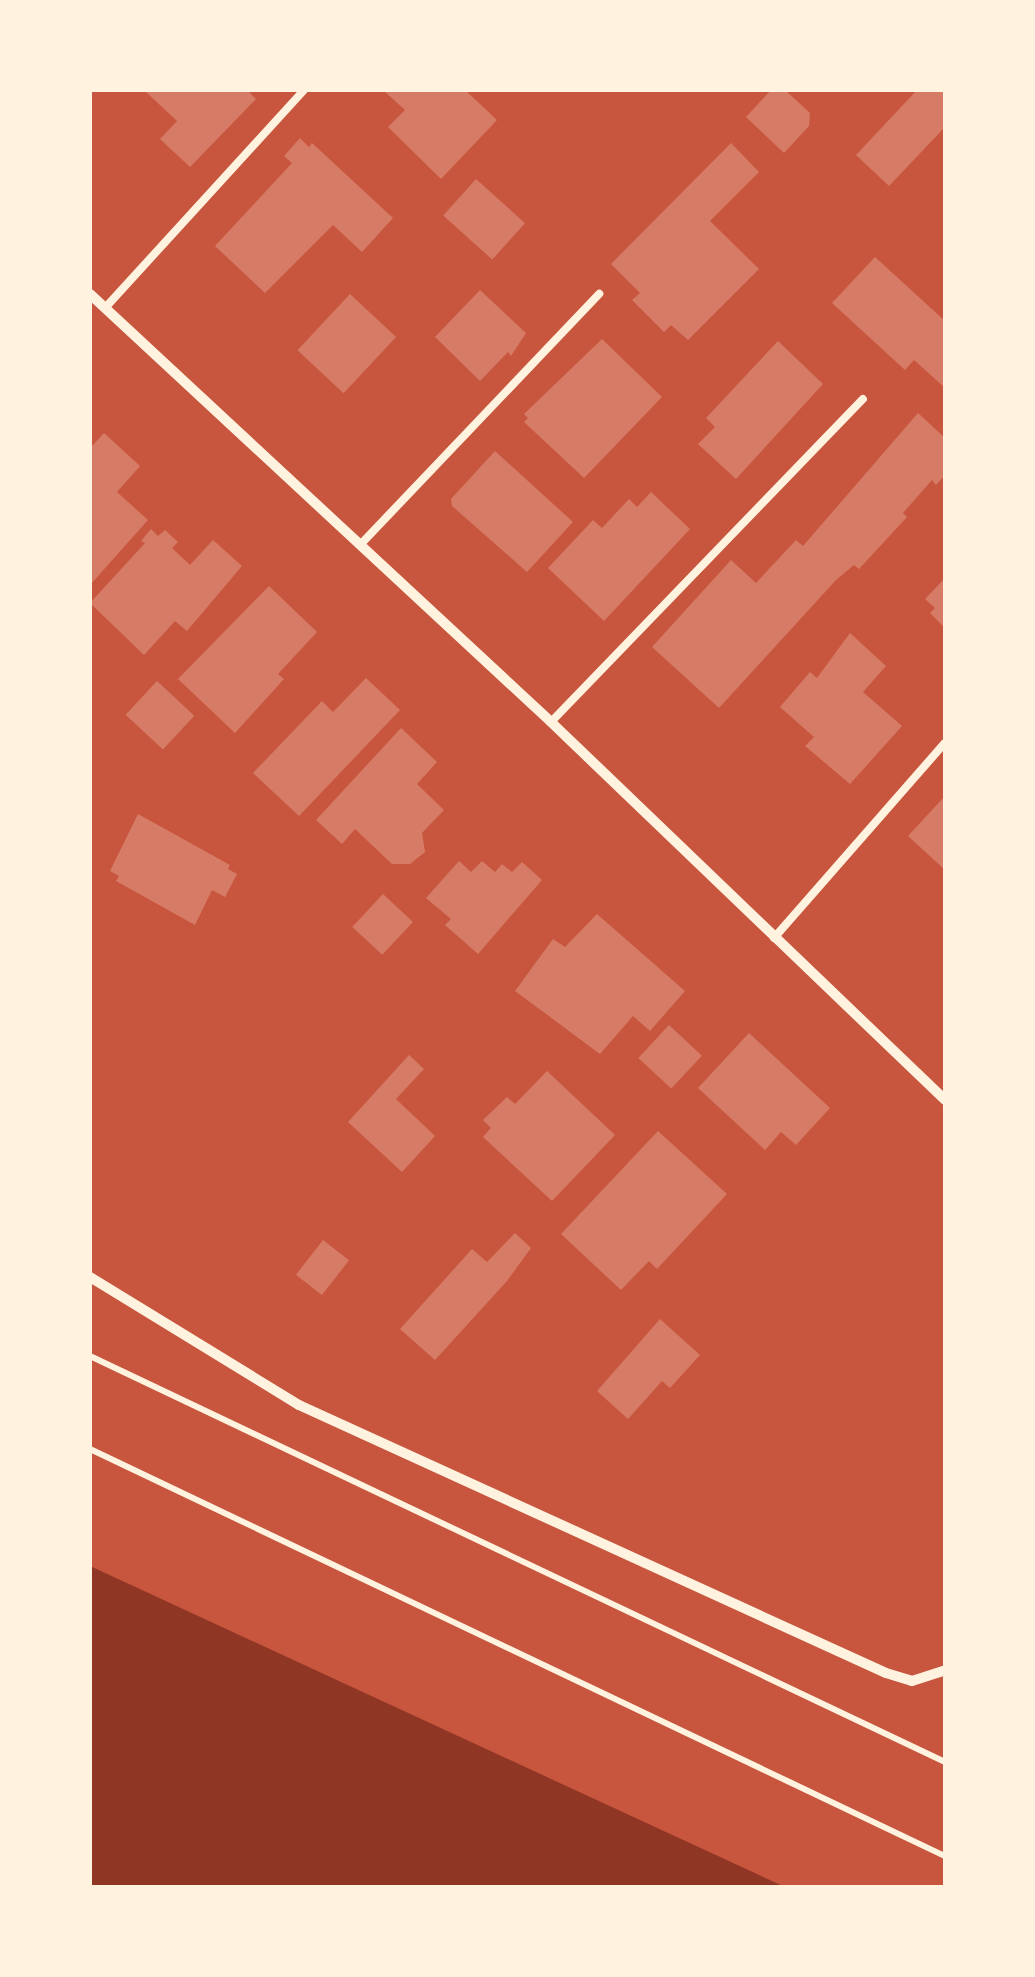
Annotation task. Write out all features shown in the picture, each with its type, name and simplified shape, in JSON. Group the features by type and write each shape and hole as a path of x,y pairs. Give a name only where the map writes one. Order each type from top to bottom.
{"street":[{"path":"90,294 551,722 945,1100"},
{"path":"90,1277 316,1413 886,1674 912,1680 945,1670"}],"lane":[{"path":"105,308 304,90"},
{"path":"360,545 599,294"},
{"path":"551,722 863,400"},
{"path":"774,938 945,743"}],"path":[{"path":"90,1356 945,1762"},
{"path":"90,1449 945,1856"}],"shaded area":[{"path":"90,1566 785,1887 90,1887"}],"building":[{"path":"144,90 247,90 256,99 190,167 160,139 177,121"},
{"path":"383,90 465,90 497,120 441,179 388,127 405,110"},
{"path":"771,90 785,90 810,113 809,126 784,153 746,117"},
{"path":"917,90 945,90 945,127 889,186 856,155"},
{"path":"300,138 309,147 312,143 393,218 362,252 333,225 265,293 215,246 292,163 284,156"},
{"path":"731,143 759,172 710,221 759,269 688,340 671,325 664,332 632,300 640,293 611,264"},
{"path":"476,179 525,223 492,260 443,215"},
{"path":"875,257 945,321 943,386 914,360 905,370 832,303"},
{"path":"480,290 526,333 511,356 508,352 480,381 435,337"},
{"path":"350,294 396,337 344,393 297,350"},
{"path":"602,339 662,397 584,478 524,422 528,418 524,414"},
{"path":"778,341 823,384 736,479 698,444 715,427 706,418"},
{"path":"918,413 945,438 945,475 936,485 932,480 903,513 907,517 859,569 854,565 836,580 719,708 652,647 731,560 756,583 796,540 803,546"},
{"path":"104,433 140,466 117,492 148,520 90,585 90,448"},
{"path":"495,451 573,522 527,572 452,506 451,499"},
{"path":"651,492 690,529 604,621 548,568 593,520 602,528 629,499 637,507"},
{"path":"151,529 158,536 165,530 178,542 172,548 190,565 213,540 242,566 187,631 175,621 144,655 90,603 145,543 141,541"},
{"path":"945,578 943,626 930,613 935,608 925,599"},
{"path":"269,586 317,632 278,674 284,679 235,733 178,679"},
{"path":"850,633 886,666 863,692 902,726 850,784 805,746 814,737 780,707 810,672 817,678"},
{"path":"366,678 400,710 299,816 253,773 322,701 333,712"},
{"path":"157,681 194,716 163,749 126,715"},
{"path":"401,728 437,762 417,784 444,810 422,833 425,852 410,864 392,864 355,829 342,844 316,820"},
{"path":"945,796 945,870 908,836"},
{"path":"138,814 230,865 228,869 237,874 225,897 212,890 195,925 116,881 119,876 110,871"},
{"path":"459,861 471,872 482,861 495,872 502,864 512,872 522,862 542,880 478,954 445,925 451,919 426,898"},
{"path":"383,894 413,922 382,955 352,927"},
{"path":"597,914 685,991 650,1031 633,1016 600,1054 515,991 553,939 565,947"},
{"path":"669,1025 702,1056 671,1089 638,1058"},
{"path":"749,1033 830,1108 796,1145 781,1132 765,1150 698,1088"},
{"path":"409,1055 424,1069 396,1099 435,1136 402,1172 348,1122"},
{"path":"547,1071 615,1135 552,1201 483,1137 491,1128 483,1120 507,1097 515,1104"},
{"path":"658,1131 727,1194 657,1269 649,1261 621,1290 561,1234"},
{"path":"515,1233 531,1248 507,1281 435,1360 400,1329 472,1249 487,1262"},
{"path":"323,1240 349,1260 322,1295 296,1275"},
{"path":"660,1319 700,1355 670,1388 662,1381 628,1419 597,1391"}]}
